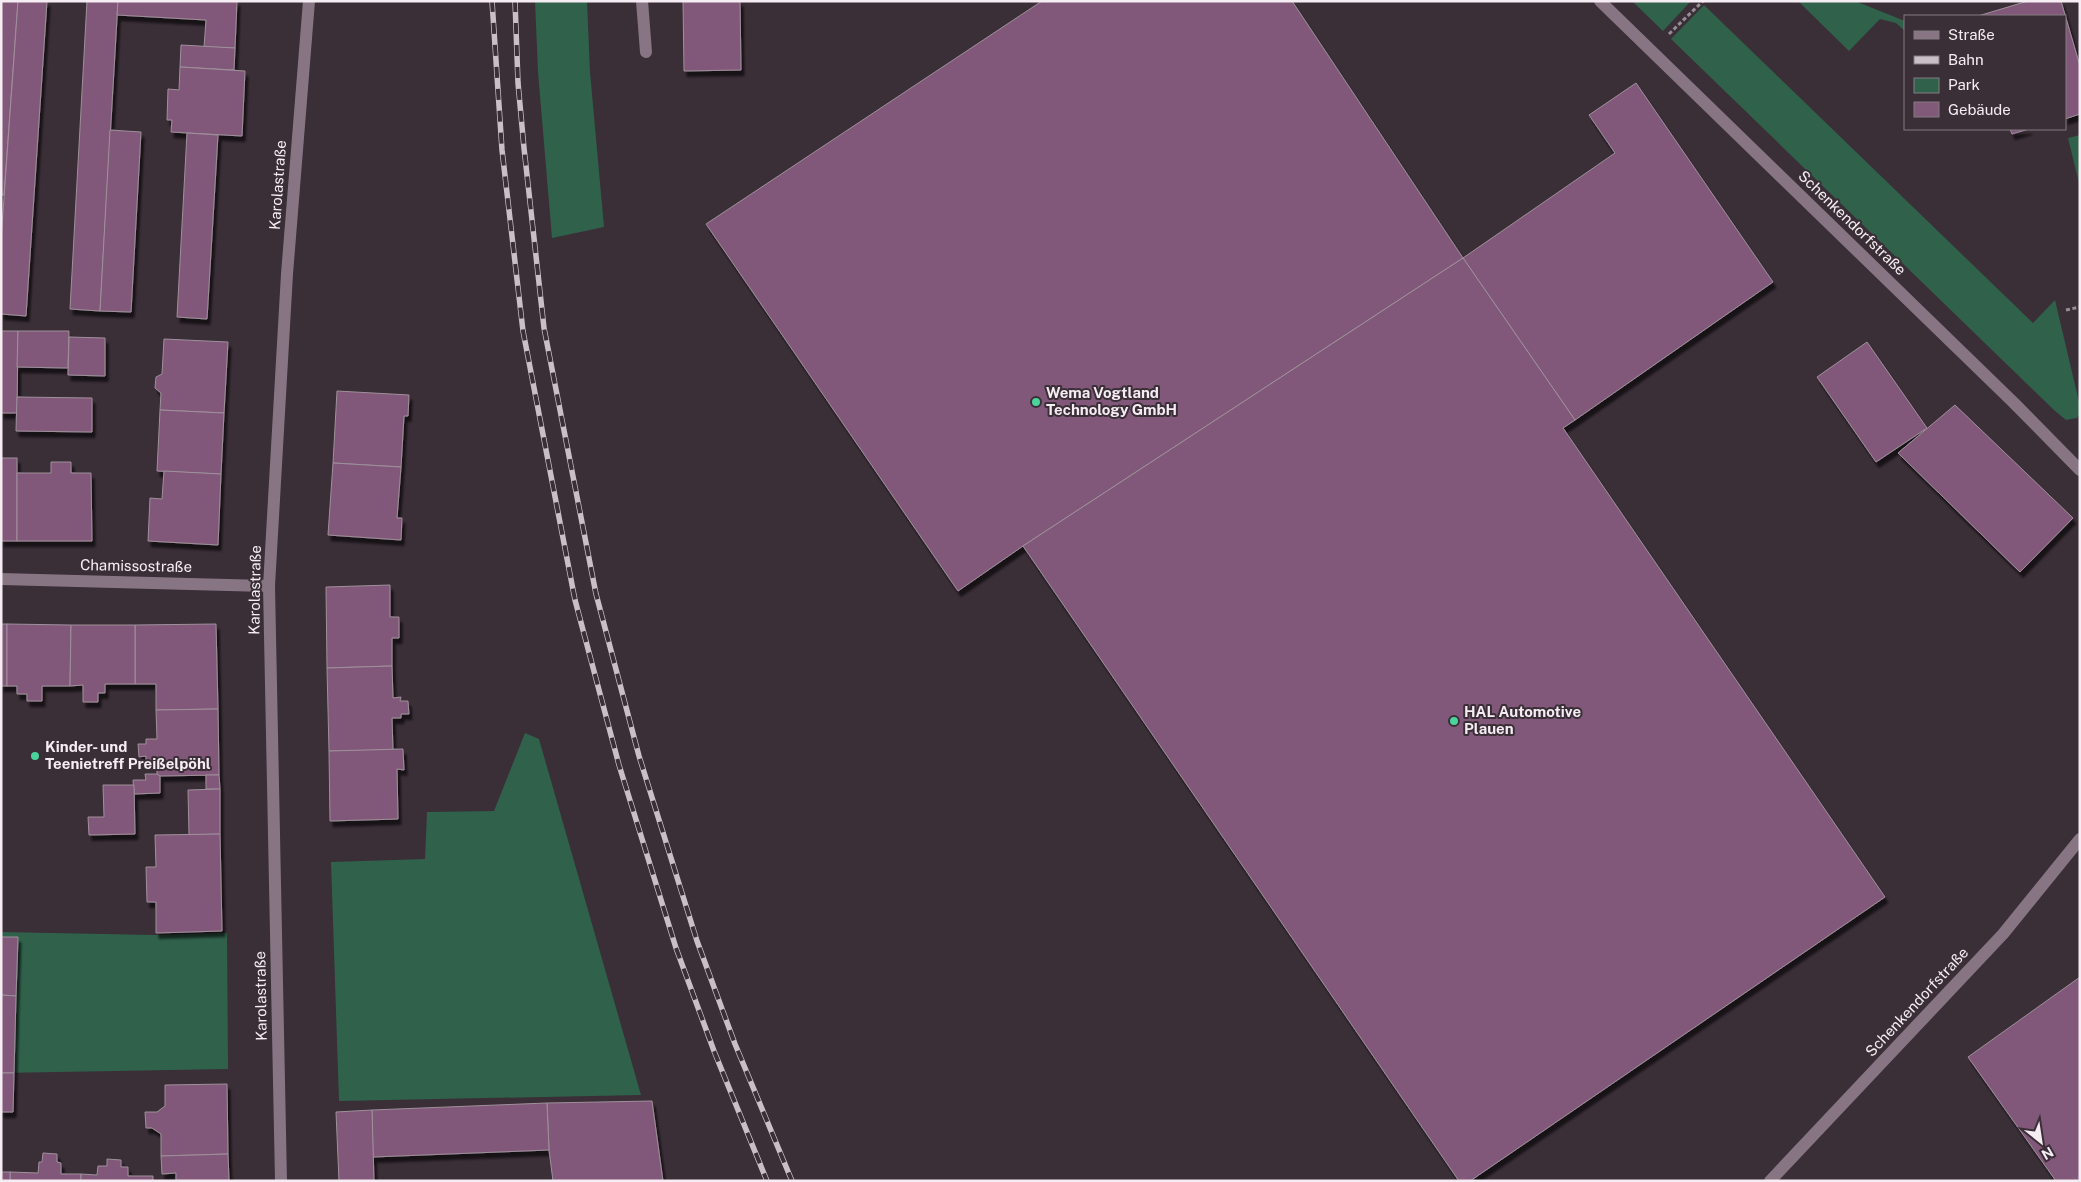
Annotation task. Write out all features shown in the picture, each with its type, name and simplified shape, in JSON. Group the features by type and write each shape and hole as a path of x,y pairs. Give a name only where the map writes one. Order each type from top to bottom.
{"street":[{"name":"Karolastraße","path":"281,1181 269,586 287,274 309,1"},
{"path":"642,1 646,52"},
{"name":"Schenkendorfstraße","path":"1600,1 2014,403 2080,470"},
{"name":"Chamissostraße","path":"1,580 269,586"},
{"name":"Schenkendorfstraße","path":"1770,1181 2003,934 2080,839"}],"path":[{"path":"1651,51 1702,1"},
{"path":"2066,310 2080,307"}],"green space":[{"path":"535,1 587,1 590,72 604,227 552,238 538,72"},
{"path":"1632,1 1691,1 1663,31"},
{"path":"1798,1 1855,1 1904,21 1904,30 1896,23 1880,19 1849,51"},
{"path":"1704,5 2033,323 2055,300 2080,406 2080,413 2077,418 2066,420 2054,410 1671,39"},
{"path":"2080,135 2080,187 2068,138"},
{"path":"525,733 539,739 641,1095 339,1101 331,862 425,859 427,812 494,811"},
{"path":"1,932 154,935 227,933 228,1069 1,1073"}],"building":[{"path":"1,1 18,1 4,195 1,195"},
{"path":"18,1 47,1 26,316 1,314 1,240"},
{"path":"87,1 118,1 100,311 70,309"},
{"path":"118,1 237,1 235,48 204,47 206,20 117,15"},
{"path":"683,1 740,1 741,70 684,71"},
{"name":"Wema Vogtland Technology GmbH","path":"1042,1 1292,1 1463,258 1023,546 958,591 706,224"},
{"path":"2028,1 2061,1 2065,15 1981,15"},
{"path":"2066,18 2080,66 2080,114 2066,119"},
{"path":"181,45 235,48 234,70 180,67"},
{"path":"180,67 245,71 242,136 171,132 172,120 167,120 168,89 179,90"},
{"path":"1636,83 1773,282 1575,420 1463,258 1615,153 1589,115"},
{"path":"110,130 141,132 131,312 100,311"},
{"path":"2010,130 2026,130 2012,134"},
{"path":"187,133 218,135 207,319 177,317"},
{"name":"HAL Automotive Plauen","path":"1463,258 1575,420 1563,428 1885,897 1470,1181 1459,1181 1023,546"},
{"path":"1,331 18,331 17,413 1,413"},
{"path":"18,331 69,331 68,368 17,367"},
{"path":"69,337 105,338 105,376 68,375"},
{"path":"164,339 228,342 224,413 160,410 161,393 155,388 156,377 162,374"},
{"path":"1867,342 1927,428 1876,462 1817,377"},
{"path":"337,391 409,395 408,416 404,416 401,467 333,463"},
{"path":"17,397 92,398 92,432 16,431"},
{"path":"1955,405 2073,518 2020,572 1898,453"},
{"path":"160,410 224,413 221,474 157,471"},
{"path":"1,458 17,458 17,541 1,541"},
{"path":"51,462 71,462 71,473 91,473 92,541 17,541 17,473 51,473"},
{"path":"333,463 401,467 397,518 402,518 401,540 328,535"},
{"path":"164,471 221,474 218,545 148,541 150,498 162,499"},
{"path":"390,585 390,617 399,617 399,638 392,638 392,666 327,668 326,587"},
{"path":"1,624 7,624 7,686 1,686"},
{"path":"7,624 71,625 70,686 42,686 42,701 27,701 27,694 17,694 17,686 7,686"},
{"path":"216,624 218,709 156,710 156,684 135,684 135,625"},
{"path":"71,625 135,625 135,684 105,684 105,693 98,693 98,702 83,702 83,685 70,686"},
{"path":"392,666 393,698 401,697 400,701 408,701 409,714 401,714 401,718 392,718 393,750 329,751 327,668"},
{"path":"218,709 219,775 157,776 157,760 146,760 146,756 139,757 138,744 146,744 146,739 157,739 156,710"},
{"path":"403,749 404,770 397,769 398,819 330,821 329,751"},
{"path":"145,774 157,774 160,776 160,793 134,794 133,780 146,780"},
{"path":"206,775 219,775 220,789 206,789"},
{"path":"103,785 134,785 135,834 89,835 88,817 104,817"},
{"path":"220,789 220,834 189,835 188,790"},
{"path":"220,834 222,931 156,933 156,902 147,902 146,867 156,867 155,835"},
{"path":"1,937 18,937 16,996 1,995"},
{"path":"2080,977 2080,1181 2056,1181 1968,1057"},
{"path":"1,995 16,996 14,1073 1,1073"},
{"path":"1,1073 14,1073 13,1112 1,1112"},
{"path":"227,1084 228,1154 161,1156 161,1134 152,1128 146,1128 145,1112 157,1112 165,1106 165,1085"},
{"path":"652,1101 663,1181 553,1181 549,1150 547,1103"},
{"path":"547,1103 549,1150 373,1157 372,1110"},
{"path":"372,1110 374,1181 339,1181 336,1112"},
{"path":"43,1153 57,1154 57,1162 61,1163 61,1174 81,1174 81,1181 10,1181 10,1172 38,1173 39,1162 42,1162"},
{"path":"228,1154 229,1181 176,1181 176,1173 162,1174 161,1156"},
{"path":"107,1159 121,1160 121,1167 128,1167 128,1176 153,1176 153,1181 81,1181 81,1174 97,1175 98,1166 107,1166"},
{"path":"1,1172 10,1172 10,1181 1,1181"}],"railway":[{"path":"492,1 502,150 523,331 575,600 619,765 676,948 714,1051 767,1181"},
{"path":"515,1 518,83 544,328 596,594 639,756 697,941 735,1044 792,1181"}],"place":[{"name":"Wema Vogtland Technology GmbH","path":"1036,402"},
{"name":"HAL Automotive Plauen","path":"1454,721"},
{"name":"Kinder- und Teenietreff Preißelpöhl","path":"35,756"}]}
